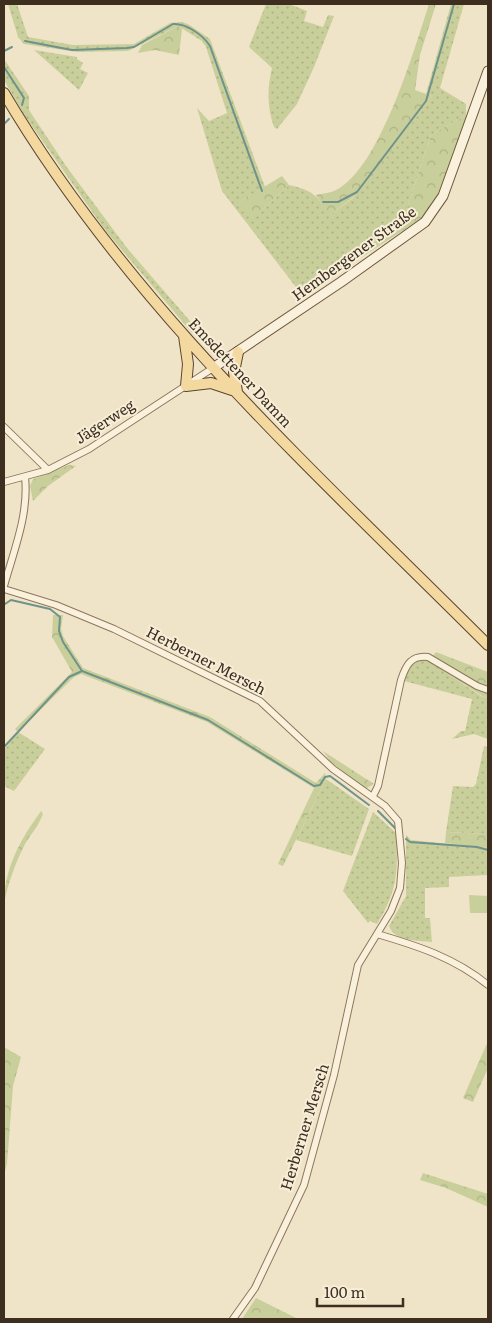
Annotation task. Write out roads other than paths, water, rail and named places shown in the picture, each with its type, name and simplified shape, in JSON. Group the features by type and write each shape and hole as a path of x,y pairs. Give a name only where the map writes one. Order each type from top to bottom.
{"main road":[{"name":"Emsdettener Damm","path":"4,93 67,191 134,280 237,393 488,645"},
{"path":"184,335 188,351 186,386 211,383 223,386 237,393"},
{"path":"237,393 234,372 238,352"}],"street":[{"name":"Hembergener Straße","path":"213,368 426,222 443,196 488,71"},
{"name":"Jägerweg","path":"4,482 48,470 89,449 213,368"},
{"path":"4,427 48,470"},
{"path":"4,587 25,511 27,497 25,477"},
{"name":"Herberner Mersch","path":"4,587 56,605 114,629 260,701 332,769 373,796 393,813 398,821 402,863 400,888 391,911 358,965 334,1075 304,1185 255,1288 233,1319"},
{"path":"373,796 378,786 401,680 406,666 411,660 422,656 428,657 477,686 488,690"},
{"path":"377,934 418,946 446,958 463,966 488,985"}],"waterway":[{"path":"323,202 338,202 357,192 426,101 454,4"},
{"path":"25,41 72,50 127,48 134,47 173,24 183,25 194,30 210,46 262,191"},
{"path":"4,51 12,47"},
{"path":"4,67 24,98 22,105"},
{"path":"4,124 9,119"},
{"path":"5,604 11,600 50,609 60,617 59,631 63,642 82,671 208,720 314,786 320,785 325,777 330,776 369,805"},
{"path":"4,747 69,677 82,671"},
{"path":"378,811 395,828"},
{"path":"406,839 410,842 477,847 488,850"}]}
